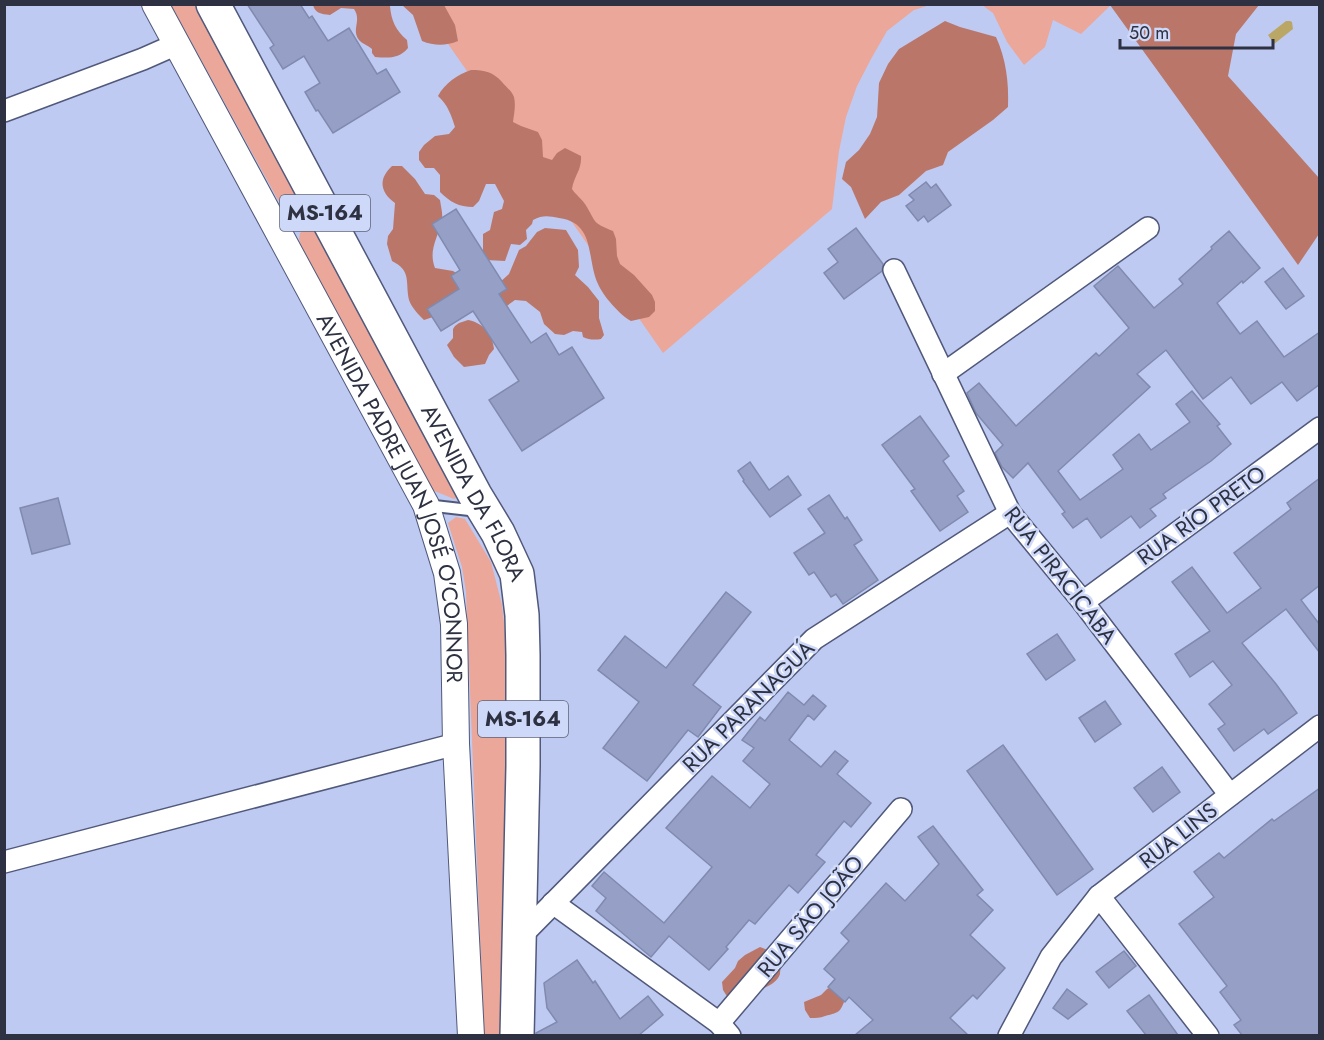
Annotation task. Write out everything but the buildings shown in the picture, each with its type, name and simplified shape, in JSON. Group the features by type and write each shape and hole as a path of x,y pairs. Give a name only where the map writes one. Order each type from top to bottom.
{"main road":[{"name":"AVENIDA DA FLORA","path":"213,4 498,533 517,574 522,615 523,656 517,1035"}],"street":[{"name":"AVENIDA PADRE JUAN JOSÉ O'CONNOR","path":"155,4 426,505 447,573 454,624 456,744 471,1035"},
{"path":"4,111 177,44"},
{"path":"943,374 1148,228"},
{"name":"RUA PIRACICABA","path":"894,270 1010,513 1083,602 1230,795"},
{"name":"RUA RÍO PRETO","path":"1083,602 1320,428"},
{"name":"RUA PARANAGUÁ","path":"519,938 814,639 1010,513"},
{"name":"RUA LINS","path":"1009,1035 1051,957 1100,896 1320,726"},
{"path":"4,862 456,744"},
{"name":"RUA SÃO JOÃO","path":"724,1029 901,809"},
{"path":"1100,896 1208,1035"},
{"path":"553,903 724,1029"}],"lane":[{"path":"277,228 320,203"},
{"path":"426,505 485,511"}],"shaded area":[{"path":"171,5 194,5 295,190 294,199 284,204 278,200"},
{"path":"313,5 390,6 395,25 407,40 408,48 397,56 375,57 372,49 360,41 357,36 357,17 354,9 341,8 330,15 319,13"},
{"path":"402,5 444,5 455,25 458,41 440,45 422,41 413,15"},
{"path":"421,5 930,5 914,10 887,31 857,86 846,117 839,151 832,209 663,353"},
{"path":"982,5 1111,5 1081,34 1053,20 1045,47 1024,65 1007,42 993,13"},
{"path":"1110,5 1259,5 1236,34 1228,76 1319,178 1319,234 1298,265"},
{"path":"945,21 996,37 1006,71 1008,107 948,152 943,165 926,171 899,195 881,202 865,219 851,187 842,179 846,162 859,150 870,134 877,117 879,83 888,64 899,49"},
{"path":"1286,21 1292,22 1293,29 1274,44 1268,35"},
{"path":"471,70 492,74 510,90 515,100 513,122 538,132 542,140 543,157 552,160 565,148 581,156 572,189 584,202 595,221 613,231 620,264 634,275 652,295 655,311 649,317 631,321 608,299 600,289 594,274 584,234 571,221 549,216 533,220 526,230 527,239 520,245 511,244 505,261 486,260 483,252 483,234 490,230 494,212 502,209 504,201 495,184 486,184 479,201 473,207 459,205 440,192 440,175 434,168 425,168 419,160 419,152 424,145 435,136 449,134 455,127 447,107 438,96 452,80"},
{"path":"392,166 402,166 425,194 434,195 440,200 442,220 433,250 433,262 435,268 453,271 461,276 458,293 433,317 424,320 410,303 405,273 392,261 387,244 388,236 393,229 395,203 386,194 383,181"},
{"path":"307,228 315,229 455,492 456,498 432,490 425,479 301,245 300,233"},
{"path":"545,228 566,230 578,250 579,267 575,275 599,301 599,318 604,335 601,339 588,339 583,337 582,332 573,331 564,335 555,334 544,324 540,312 526,301 515,300 504,308 492,299 499,283 509,274 519,250 526,246 537,232"},
{"path":"468,320 478,323 486,330 494,349 485,364 464,367 447,345 453,338 455,326"},
{"path":"456,517 465,519 491,562 502,605 507,649 503,1035 484,1035 466,592 462,567 448,523"},
{"path":"760,947 770,951 781,964 777,979 765,988 728,998 723,990 722,982 735,968 738,961"},
{"path":"835,985 846,997 841,1009 820,1018 810,1018 805,1010 804,1002 821,995"}]}
